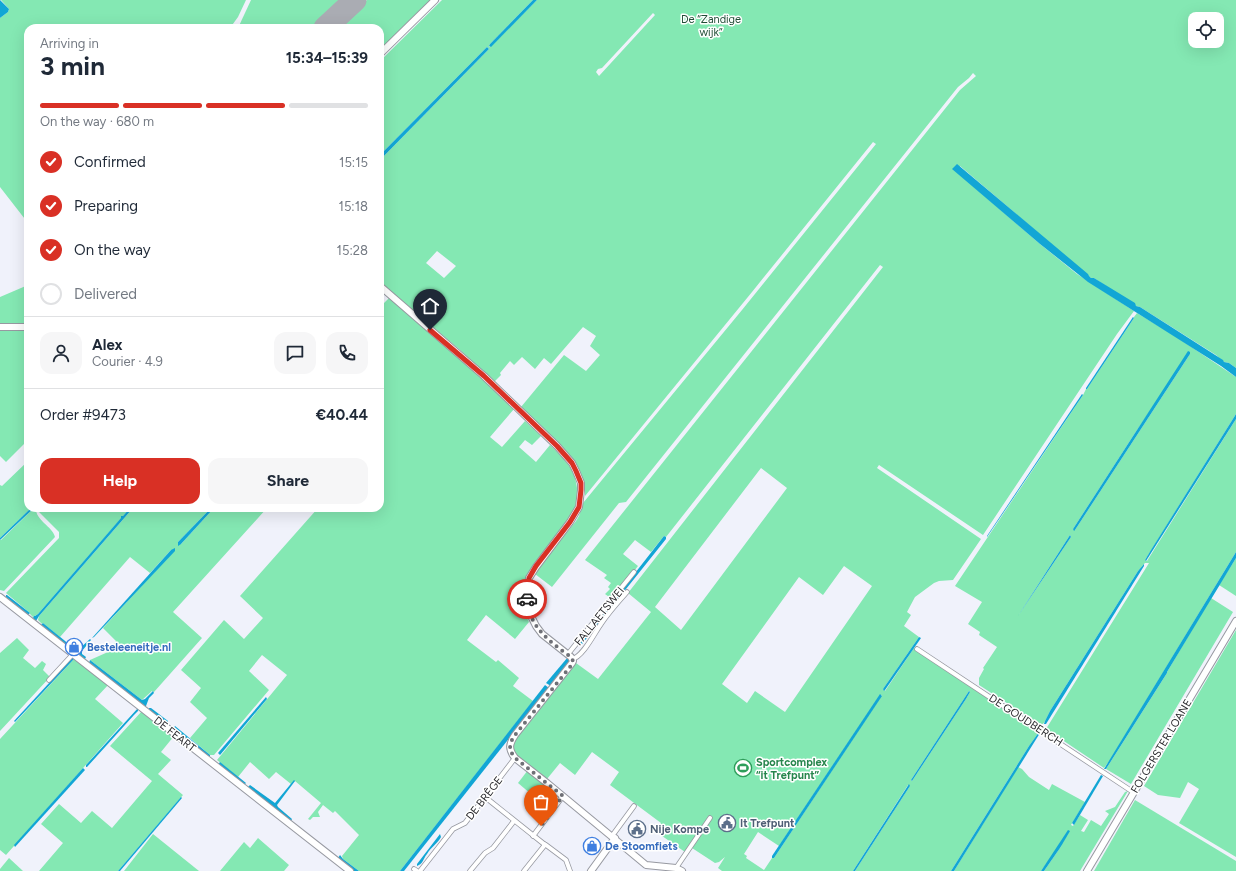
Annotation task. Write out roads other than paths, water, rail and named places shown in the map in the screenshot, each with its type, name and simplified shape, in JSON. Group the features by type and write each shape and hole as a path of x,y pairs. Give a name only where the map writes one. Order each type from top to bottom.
{"street":[{"path":"384,50 435,0"},
{"path":"384,289 484,376 557,446 572,463 581,483 579,507 570,522 536,566 529,578 527,594 528,610 536,626 542,634 570,657"},
{"path":"0,327 24,327"},
{"name":"FALLAETSWEI","path":"570,657 634,572"},
{"name":"FALLAETSWEI","path":"570,657 577,658 590,642 601,624 627,592"},
{"name":"DE FEART","path":"0,597 350,871"},
{"name":"FOLGERSTER LOANE","path":"1087,871 1236,621"},
{"name":"DE GOUDBERCH","path":"917,649 1133,792"},
{"path":"49,680 73,654"},
{"name":"FALLAETSWEI","path":"515,758 510,750 512,740 570,667 572,663 570,657"},
{"path":"515,758 614,837 646,865 661,869 679,869 710,818"},
{"name":"DE BRÊGE","path":"417,870 453,829 465,822 515,758"},
{"path":"485,796 514,821 566,860 570,871"},
{"path":"533,836 563,796"},
{"path":"591,871 634,806"},
{"path":"470,871 484,853 493,848 514,821"},
{"path":"524,871 544,844"}],"water":[{"path":"0,0 9,9 8,12 0,18"},
{"path":"533,0 537,0 491,47 489,46 490,44"},
{"path":"487,47 489,49 384,156 384,151"},
{"path":"957,164 1091,278 1094,278 1135,303 1136,306 1140,307 1224,362 1229,363 1236,368 1236,377 1088,282 1040,244 952,169"},
{"path":"1133,317 1134,318 1086,389 1086,388"},
{"path":"1188,351 1190,354 1074,531 1073,529"},
{"path":"1082,394 1083,395 987,537 987,536"},
{"path":"1236,414 1236,419 1146,561 1145,560 1151,550"},
{"path":"27,512 30,512 0,540 0,538"},
{"path":"126,512 130,512 36,621 33,618 34,616 38,614 121,518 121,516"},
{"path":"207,512 210,512 178,546 178,542"},
{"path":"1070,535 1071,537 1018,616"},
{"path":"664,536 666,539 582,644 580,643 585,637"},
{"path":"175,548 175,551 92,638 171,550"},
{"path":"1236,552 1236,558 1167,673 1106,769 1104,769"},
{"path":"1144,564 1046,724 1044,724 1050,711 1138,571"},
{"path":"6,595 30,613 28,615 6,597"},
{"path":"43,623 70,645 70,647 41,625"},
{"path":"919,637 921,638 884,691 883,689"},
{"path":"90,639 91,640 82,651 82,654 86,657 84,659 74,649 79,649"},
{"path":"73,657 74,659 15,722 14,721"},
{"path":"568,657 570,662 551,686 546,683"},
{"path":"90,660 142,700 153,691 154,693 149,698 146,706 89,663"},
{"path":"545,685 549,688 404,871 400,871"},
{"path":"969,691 970,692 966,699 912,781 911,780"},
{"path":"880,694 882,696 774,858 772,858 772,856"},
{"path":"266,697 267,699 220,755 218,753"},
{"path":"138,708 138,711 86,767 86,765"},
{"path":"149,708 168,721 168,723 167,724 149,710"},
{"path":"175,726 210,755 210,756 173,729"},
{"path":"1039,732 1040,733 954,871 951,871 1029,746"},
{"path":"220,762 246,783 244,785 218,765"},
{"path":"83,768 85,770 15,847 14,845"},
{"path":"1101,775 1103,776 1074,825 1072,823"},
{"path":"294,780 295,781 277,805 292,819 291,821 248,787 250,785 275,803"},
{"path":"909,784 910,786 855,871 853,871"},
{"path":"181,797 182,798 120,871 118,871"},
{"path":"1068,830 1070,831 1060,848 1044,871 1041,871"},
{"path":"440,834 440,839 422,863 417,866 417,864"},
{"path":"340,855 359,871 354,871 338,858"}],"place":[{"name":"Besteleeneitje.nl","path":"74,647"},
{"name":"Sportcomplex “it Trefpunt”","path":"743,768"},
{"name":"It Trefpunt","path":"727,823"},
{"name":"Nije Kompe","path":"637,829"},
{"name":"De Stoomfiets","path":"592,846"}],"park label":[{"name":"De “Zandige wijk”","path":"711,25"}]}
